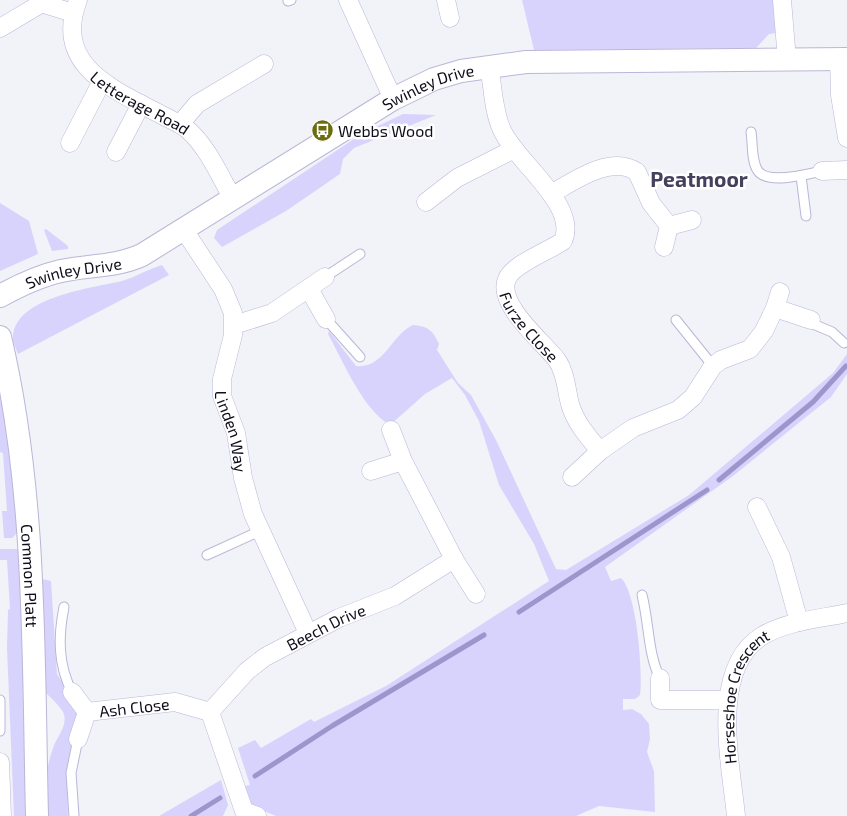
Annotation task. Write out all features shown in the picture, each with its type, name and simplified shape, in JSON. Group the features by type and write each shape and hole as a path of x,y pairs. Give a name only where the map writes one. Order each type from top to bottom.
{"street":[{"path":"348,0 393,99"},
{"path":"446,0 450,18"},
{"path":"782,0 787,60"},
{"path":"0,28 40,1 75,6"},
{"name":"Letterage Road","path":"75,6 72,36 76,52 85,66 102,81 180,124 198,142 233,199"},
{"path":"843,59 840,95 847,138"},
{"name":"Swinley Drive","path":"0,296 31,280 51,274 132,260 184,230 393,99 434,79 489,66 526,62 843,59"},
{"path":"180,124 198,104 264,64"},
{"name":"Furze Close","path":"489,66 501,129 514,149 551,194 563,213 566,223 566,233 563,241 512,271 505,285 506,294 520,319 558,362 580,427 600,451"},
{"path":"70,143 102,81"},
{"path":"116,152 141,104"},
{"path":"426,202 456,178 514,149"},
{"path":"551,194 594,171 610,167 629,167 637,172 651,203 669,226"},
{"path":"822,171 847,170"},
{"path":"669,226 692,220"},
{"path":"664,246 669,226"},
{"name":"Linden Way","path":"184,230 223,289 233,313 234,325 222,378 222,396 236,433 247,495 260,531 308,633"},
{"path":"234,325 272,313 325,277"},
{"path":"309,289 326,319"},
{"path":"572,477 600,451 633,428 668,415 686,404 713,366 721,360 750,349 764,331 778,300 811,320"},
{"name":"Common Platt","path":"0,337 22,450 27,498 32,576 37,816"},
{"path":"391,430 403,461 454,559 476,594"},
{"path":"371,471 403,461"},
{"path":"757,507 781,557 799,622"},
{"name":"Beech Drive","path":"210,712 257,663 308,633 395,596 454,559"},
{"name":"Horseshoe Crescent","path":"736,816 728,700 738,662 748,648 761,637 775,630 799,622 847,613"},
{"path":"660,678 660,700 728,700"},
{"name":"Ash Close","path":"72,692 87,712"},
{"name":"Ash Close","path":"87,712 175,702 210,712"},
{"name":"Ash Close","path":"78,739 87,712"},
{"path":"210,712 247,814"},
{"path":"0,762 2,816"}],"lane":[{"path":"751,132 758,172 772,178 801,176 822,171"},
{"path":"801,176 806,216"},
{"path":"325,277 360,254"},
{"path":"326,319 360,357"},
{"path":"676,320 713,366"},
{"path":"811,320 813,324 832,332 844,343"},
{"path":"206,555 260,531"},
{"path":"642,595 648,618 652,660 660,678"},
{"name":"Ash Close","path":"64,607 60,625 60,649 66,679 72,692"},
{"path":"0,700 0,731"},
{"name":"Ash Close","path":"74,816 72,773 78,739"}],"shaded area":[{"path":"522,0 773,0 776,33 769,34 756,48 534,50"},
{"path":"403,114 436,115 354,148 343,159 340,174 286,211 222,247 214,238 217,230 363,133"},
{"path":"0,203 29,221 38,254 0,271"},
{"path":"46,229 68,246 68,249 52,251 44,230"},
{"path":"162,265 169,275 18,354 13,339 16,325 26,313 39,304 75,291 122,281"},
{"path":"413,325 422,326 434,335 439,344 437,350 458,383 471,395 496,440 556,569 566,570 689,495 833,373 847,354 847,374 831,397 733,476 605,567 611,581 621,578 627,586 635,616 640,652 640,695 635,699 623,699 623,710 632,709 641,714 649,724 650,739 647,752 654,771 655,812 599,806 576,816 276,816 252,806 245,786 250,785 238,748 255,740 261,748 311,719 314,722 386,686 549,581 534,544 499,485 479,421 465,395 452,378 425,394 390,425 380,418 362,397 328,334 329,331 356,366 366,366 381,357 405,330"},
{"path":"0,388 11,450 19,531 12,538 4,538 2,511 7,511 3,453 0,452"},
{"path":"0,549 22,549 29,816 14,816 7,648 8,610 10,609 7,560 0,560"},
{"path":"42,579 51,581 57,674 79,708 69,775 68,816 44,816 48,765 65,721 61,709 45,692"},
{"path":"221,780 228,805 223,816 159,816"}],"waterway":[{"path":"719,480 813,402 846,366"},
{"path":"519,612 707,490"},
{"path":"255,776 332,726 484,635"},
{"path":"191,816 220,798"}],"place":[{"name":"Webbs Wood","path":"322,130"}],"district":[{"name":"Peatmoor","path":"699,178"}]}
